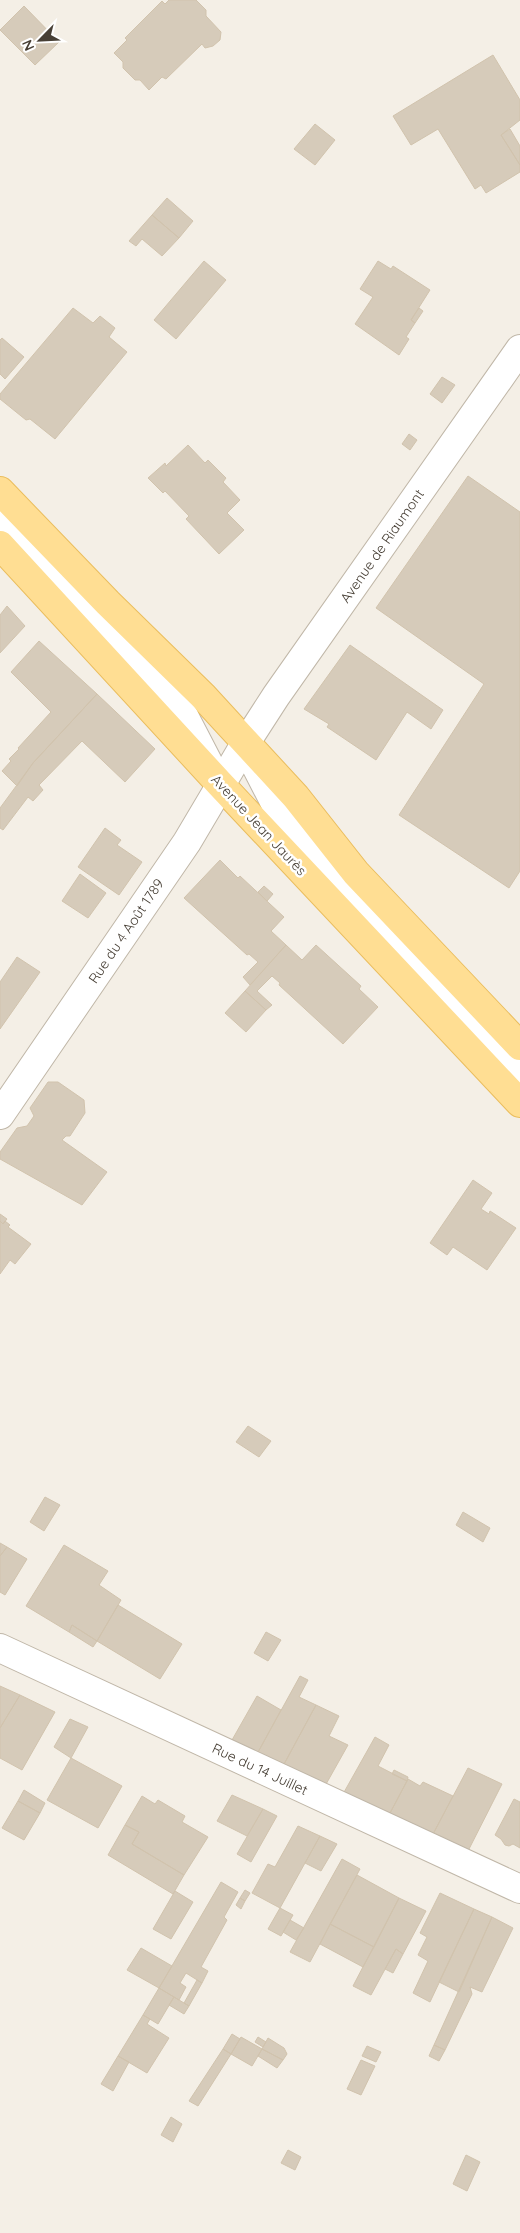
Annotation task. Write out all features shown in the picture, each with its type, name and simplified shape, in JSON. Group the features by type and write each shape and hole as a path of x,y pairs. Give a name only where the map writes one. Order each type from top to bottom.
{"main road":[{"path":"0,491 108,603 203,696 244,744 296,797 356,873 520,1046"},
{"name":"Avenue Jean Jaurès","path":"0,545 220,784 520,1103"}],"street":[{"name":"Avenue de Riaumont","path":"244,744 520,349"},
{"path":"0,523 184,716 220,784"},
{"name":"Rue du 4 Août 1789","path":"0,1115 187,842 244,744"},
{"path":"244,744 280,813 339,874 520,1074"},
{"name":"Rue du 14 Juillet","path":"0,1648 520,1889"}],"building":[{"path":"169,0 196,0 206,10 206,16 221,32 220,40 213,46 205,48 202,44 166,79 162,77 149,90 140,80 135,80 123,68 123,62 114,53 127,40 125,38 162,1 165,4"},
{"path":"24,6 59,42 35,65 0,30"},
{"path":"493,55 520,100 520,120 501,135 520,165 520,172 486,193 481,185 475,189 438,129 411,145 393,116"},
{"path":"315,124 335,140 315,165 294,149"},
{"path":"510,129 520,146 520,165 501,135"},
{"path":"167,198 193,221 179,238 152,215"},
{"path":"152,215 179,238 162,256 142,239 136,246 129,241"},
{"path":"204,261 226,280 176,339 154,320"},
{"path":"378,261 391,269 393,266 430,290 411,320 415,323 406,337 409,339 399,355 355,324 373,297 360,289"},
{"path":"73,308 93,323 100,316 115,328 109,337 127,352 55,439 30,419 26,420 0,399 0,394"},
{"path":"419,308 423,311 415,323 411,320"},
{"path":"2,338 24,357 5,379 0,374 0,340"},
{"path":"442,377 455,385 442,403 430,394"},
{"path":"409,434 417,440 410,450 402,444"},
{"path":"188,445 205,463 208,460 226,478 223,482 240,500 227,513 244,530 219,554 186,519 189,516 165,491 163,493 148,478 165,463 166,466"},
{"path":"468,476 520,512 520,871 509,888 399,815 484,684 376,608"},
{"path":"7,606 25,626 0,653 0,615"},
{"path":"39,641 97,694 33,763 17,786 2,771 11,761 9,759 18,748 51,712 11,672"},
{"path":"350,645 443,710 431,729 407,712 376,760 327,727 329,724 304,709"},
{"path":"97,694 155,749 125,782 82,741 39,785 43,790 33,801 28,797 3,830 0,828 0,808 33,763"},
{"path":"105,828 121,840 117,845 142,862 119,895 78,867"},
{"path":"220,860 284,917 271,931 286,945 250,985 243,977 258,962 249,954 247,955 184,898"},
{"path":"80,874 106,893 88,918 62,901"},
{"path":"264,886 273,894 267,901 258,892"},
{"path":"286,945 302,960 316,945 361,986 359,989 378,1007 343,1044 279,985 280,983 272,976 257,991 272,1005 266,1010 245,991"},
{"path":"17,957 40,972 0,1029 0,982"},
{"path":"245,991 266,1010 246,1032 225,1013"},
{"path":"48,1082 58,1082 84,1100 85,1113 70,1136 66,1136 62,1140 107,1172 82,1205 0,1159 0,1152 17,1128 27,1126 34,1116 30,1108"},
{"path":"473,1180 492,1193 481,1209 489,1214 490,1211 516,1228 487,1270 453,1247 447,1255 430,1243"},
{"path":"0,1214 7,1219 3,1224 0,1221"},
{"path":"0,1221 3,1224 5,1221 10,1225 8,1227 31,1244 15,1264 10,1260 0,1274"},
{"path":"248,1426 271,1441 259,1457 236,1442"},
{"path":"45,1497 60,1505 44,1531 30,1522"},
{"path":"463,1512 490,1528 483,1542 456,1525"},
{"path":"0,1543 7,1547 0,1556"},
{"path":"64,1545 108,1571 99,1585 121,1600 97,1641 72,1625 69,1632 26,1606"},
{"path":"7,1547 27,1559 5,1595 0,1592 0,1556"},
{"path":"118,1605 182,1644 160,1679 97,1641"},
{"path":"72,1625 97,1641 93,1647 69,1632"},
{"path":"266,1632 281,1640 268,1661 254,1653"},
{"path":"300,1676 308,1680 299,1697 316,1705 283,1766 257,1754"},
{"path":"0,1686 20,1695 0,1728"},
{"path":"20,1695 55,1712 22,1770 0,1758 0,1728"},
{"path":"257,1696 281,1710 257,1754 232,1740"},
{"path":"316,1705 339,1716 329,1736 348,1745 325,1786 283,1766"},
{"path":"70,1719 88,1727 71,1758 54,1747"},
{"path":"375,1737 389,1745 378,1766 407,1781 389,1815 343,1794"},
{"path":"71,1758 122,1786 98,1828 47,1800"},
{"path":"468,1768 502,1784 467,1853 432,1836"},
{"path":"394,1770 408,1777 407,1781 392,1774"},
{"path":"408,1779 420,1786 423,1782 453,1796 432,1836 389,1815"},
{"path":"24,1790 45,1803 40,1813 18,1801"},
{"path":"232,1795 263,1809 247,1836 217,1821"},
{"path":"142,1796 155,1804 158,1800 185,1816 182,1822 208,1837 184,1875 132,1844 139,1832 125,1825"},
{"path":"514,1799 520,1802 520,1848 513,1844 505,1845 495,1835"},
{"path":"18,1801 40,1813 24,1840 2,1828"},
{"path":"263,1809 277,1816 251,1862 237,1854"},
{"path":"125,1825 139,1832 132,1844 184,1875 173,1894 108,1855"},
{"path":"298,1826 320,1836 280,1908 252,1893 268,1864 275,1867"},
{"path":"320,1836 337,1844 321,1871 305,1863"},
{"path":"342,1859 360,1869 310,1962 290,1952"},
{"path":"357,1875 399,1898 374,1947 330,1924"},
{"path":"221,1882 238,1892 224,1917 227,1920 201,1967 208,1971 202,1983 186,1973 180,1983 186,1987 179,2000 159,1988"},
{"path":"245,1890 250,1893 245,1901 240,1898"},
{"path":"175,1891 193,1902 171,1939 153,1929"},
{"path":"440,1893 474,1909 430,2002 413,1993 428,1961 418,1955 427,1937 420,1933"},
{"path":"240,1898 245,1901 241,1909 236,1905"},
{"path":"399,1898 426,1911 403,1954 396,1949 371,1995 353,1986"},
{"path":"280,1908 293,1915 281,1936 268,1929"},
{"path":"474,1909 492,1917 459,1992 439,1982"},
{"path":"492,1917 513,1928 482,1992 470,1987 472,1994 445,2050 434,2045"},
{"path":"290,1920 304,1928 296,1940 283,1932"},
{"path":"330,1924 374,1947 363,1967 320,1944"},
{"path":"141,1948 172,1966 159,1988 127,1970"},
{"path":"396,1949 403,1954 393,1973 385,1969"},
{"path":"197,1980 202,1983 189,2006 184,2003"},
{"path":"159,1988 174,1997 158,2024 143,2015"},
{"path":"174,1997 189,2006 184,2014 169,2005"},
{"path":"143,2015 150,2019 147,2024 169,2038 147,2073 118,2056"},
{"path":"232,2034 240,2039 231,2054 223,2049"},
{"path":"241,2037 262,2049 252,2066 231,2054"},
{"path":"258,2037 266,2042 263,2047 255,2042"},
{"path":"268,2038 284,2048 287,2054 283,2060 262,2049"},
{"path":"434,2045 445,2050 439,2061 429,2056"},
{"path":"367,2046 381,2052 376,2062 362,2056"},
{"path":"223,2049 231,2054 198,2106 189,2101"},
{"path":"262,2049 283,2060 277,2068 258,2056"},
{"path":"118,2056 129,2062 113,2091 101,2084"},
{"path":"361,2060 375,2066 361,2095 347,2089"},
{"path":"171,2117 182,2124 173,2142 161,2135"},
{"path":"288,2150 301,2157 295,2170 281,2163"},
{"path":"466,2155 480,2162 467,2191 453,2184"}]}
